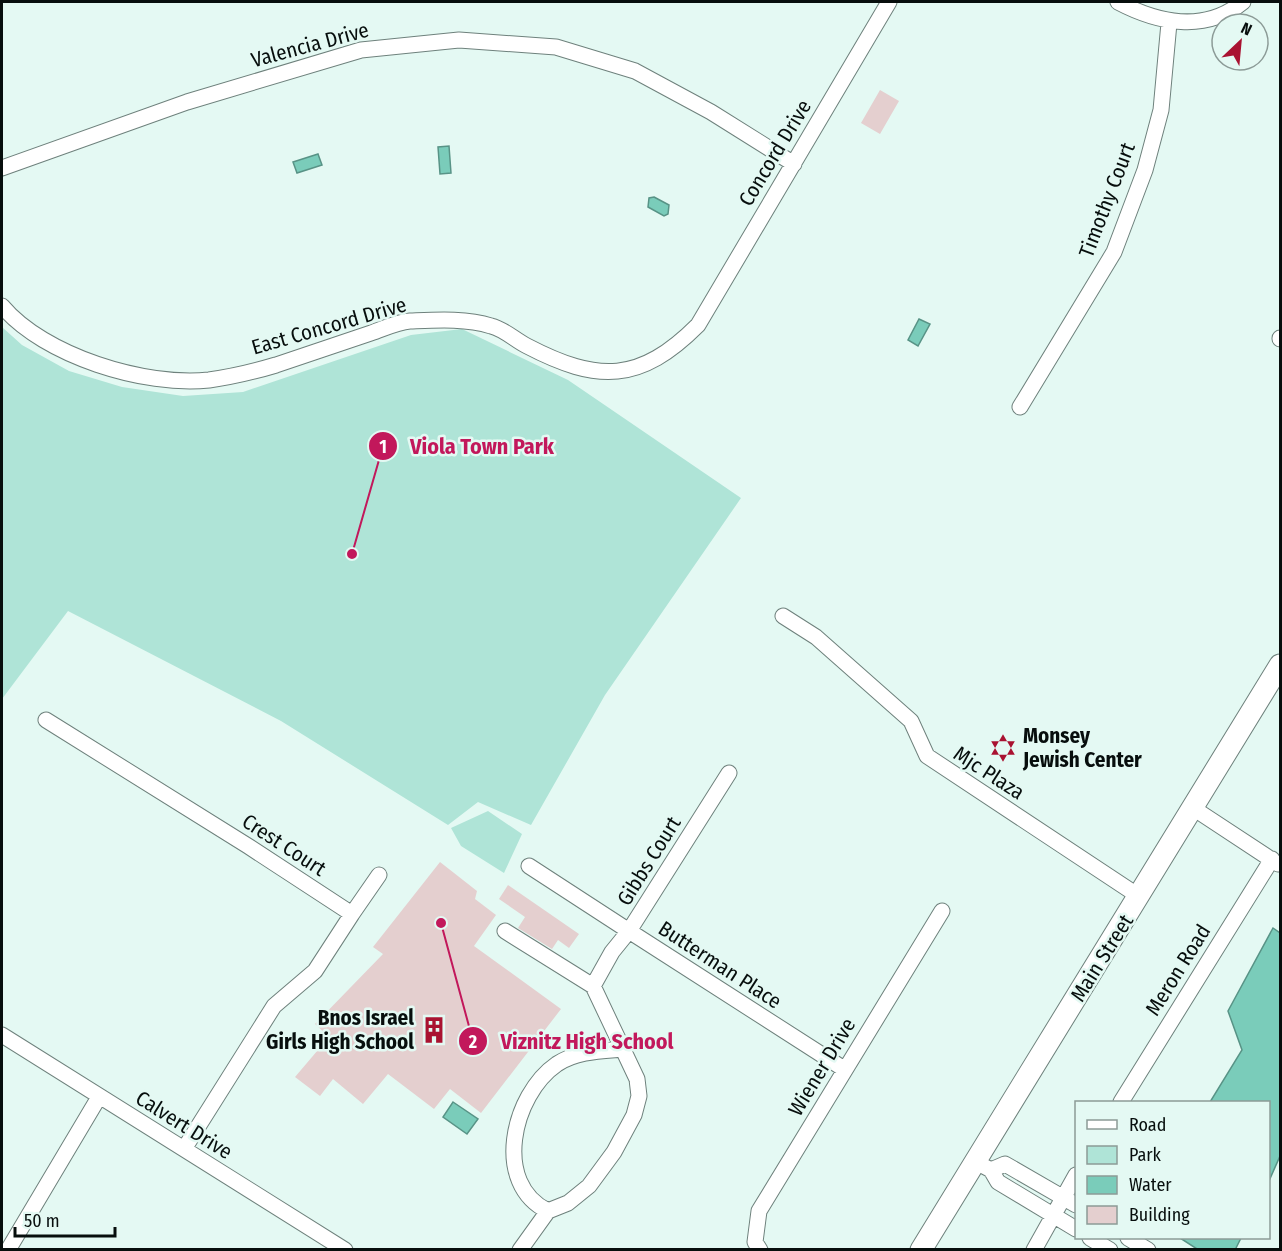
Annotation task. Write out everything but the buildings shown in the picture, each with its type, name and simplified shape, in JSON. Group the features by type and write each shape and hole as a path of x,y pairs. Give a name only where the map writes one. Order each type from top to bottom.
{"main road":[{"name":"Main Street","path":"921,1250 983,1166 1140,897 1281,665"}],"street":[{"name":"Concord Drive","path":"698,325 889,2"},
{"path":"1118,2 1169,23 1210,20 1243,2"},
{"name":"Timothy Court","path":"1020,407 1118,242 1145,170 1161,110 1169,23"},
{"name":"Valencia Drive","path":"2,168 187,102 361,50 459,40 556,47 635,71 711,112 794,164"},
{"name":"East Concord Drive","path":"2,306 52,345 98,364 151,378 198,380 209,380 273,366 406,321 451,320 492,326 526,346 567,365 609,374 647,365 677,346 698,325"},
{"name":"Mjc Plaza","path":"783,616 816,637 911,721 927,756 1140,897"},
{"name":"Crest Court","path":"46,720 248,846 352,915"},
{"name":"Gibbs Court","path":"530,866 629,931 729,773"},
{"path":"1193,808 1276,862"},
{"name":"Meron Road","path":"1122,1101 1276,862"},
{"path":"184,1149 274,1006 315,971 379,875"},
{"name":"Wiener Drive","path":"760,1250 755,1242 759,1211 942,911"},
{"path":"505,931 593,986 637,1080 639,1096 634,1115 615,1152 589,1186 568,1203 548,1211 520,1250"},
{"name":"Butterman Place","path":"593,986 617,945 629,931 844,1069"},
{"name":"Calvert Drive","path":"2,1035 345,1250"},
{"path":"548,1211 533,1204 524,1192 516,1170 513,1150 522,1109 544,1076 558,1064 587,1052 624,1049"},
{"path":"8,1250 99,1097"},
{"path":"983,1166 1005,1164 1075,1204"},
{"path":"983,1166 998,1182 1075,1228"},
{"path":"1034,1250 1075,1178"},
{"path":"1092,1239 1110,1250"},
{"path":"1130,1239 1148,1250"}],"green space":[{"path":"2,327 22,345 69,371 122,387 183,396 243,392 411,335 462,329 568,380 741,498 605,695 531,825 478,802 448,825 281,721 68,611 2,699"},
{"path":"488,811 522,834 504,873 461,846 451,828"}],"water":[{"path":"449,146 451,173 440,174 438,147"},
{"path":"318,154 322,165 297,173 293,162"},
{"path":"654,197 669,205 668,214 664,216 648,207 649,198"},
{"path":"919,319 930,324 918,346 908,340"},
{"path":"1273,928 1280,933 1280,1156 1270,1179 1270,1101 1211,1101 1242,1050 1228,1011"},
{"path":"453,1102 478,1119 467,1134 443,1117"},
{"path":"1182,1239 1240,1239 1235,1250 1197,1249"}],"place":[{"name":"Viola Town Park","path":"352,554"},
{"name":"Monsey Jewish Center","path":"1003,748"},
{"name":"Viznitz High School","path":"441,923"},
{"name":"Bnos Israel Girls High School","path":"434,1030"}]}
